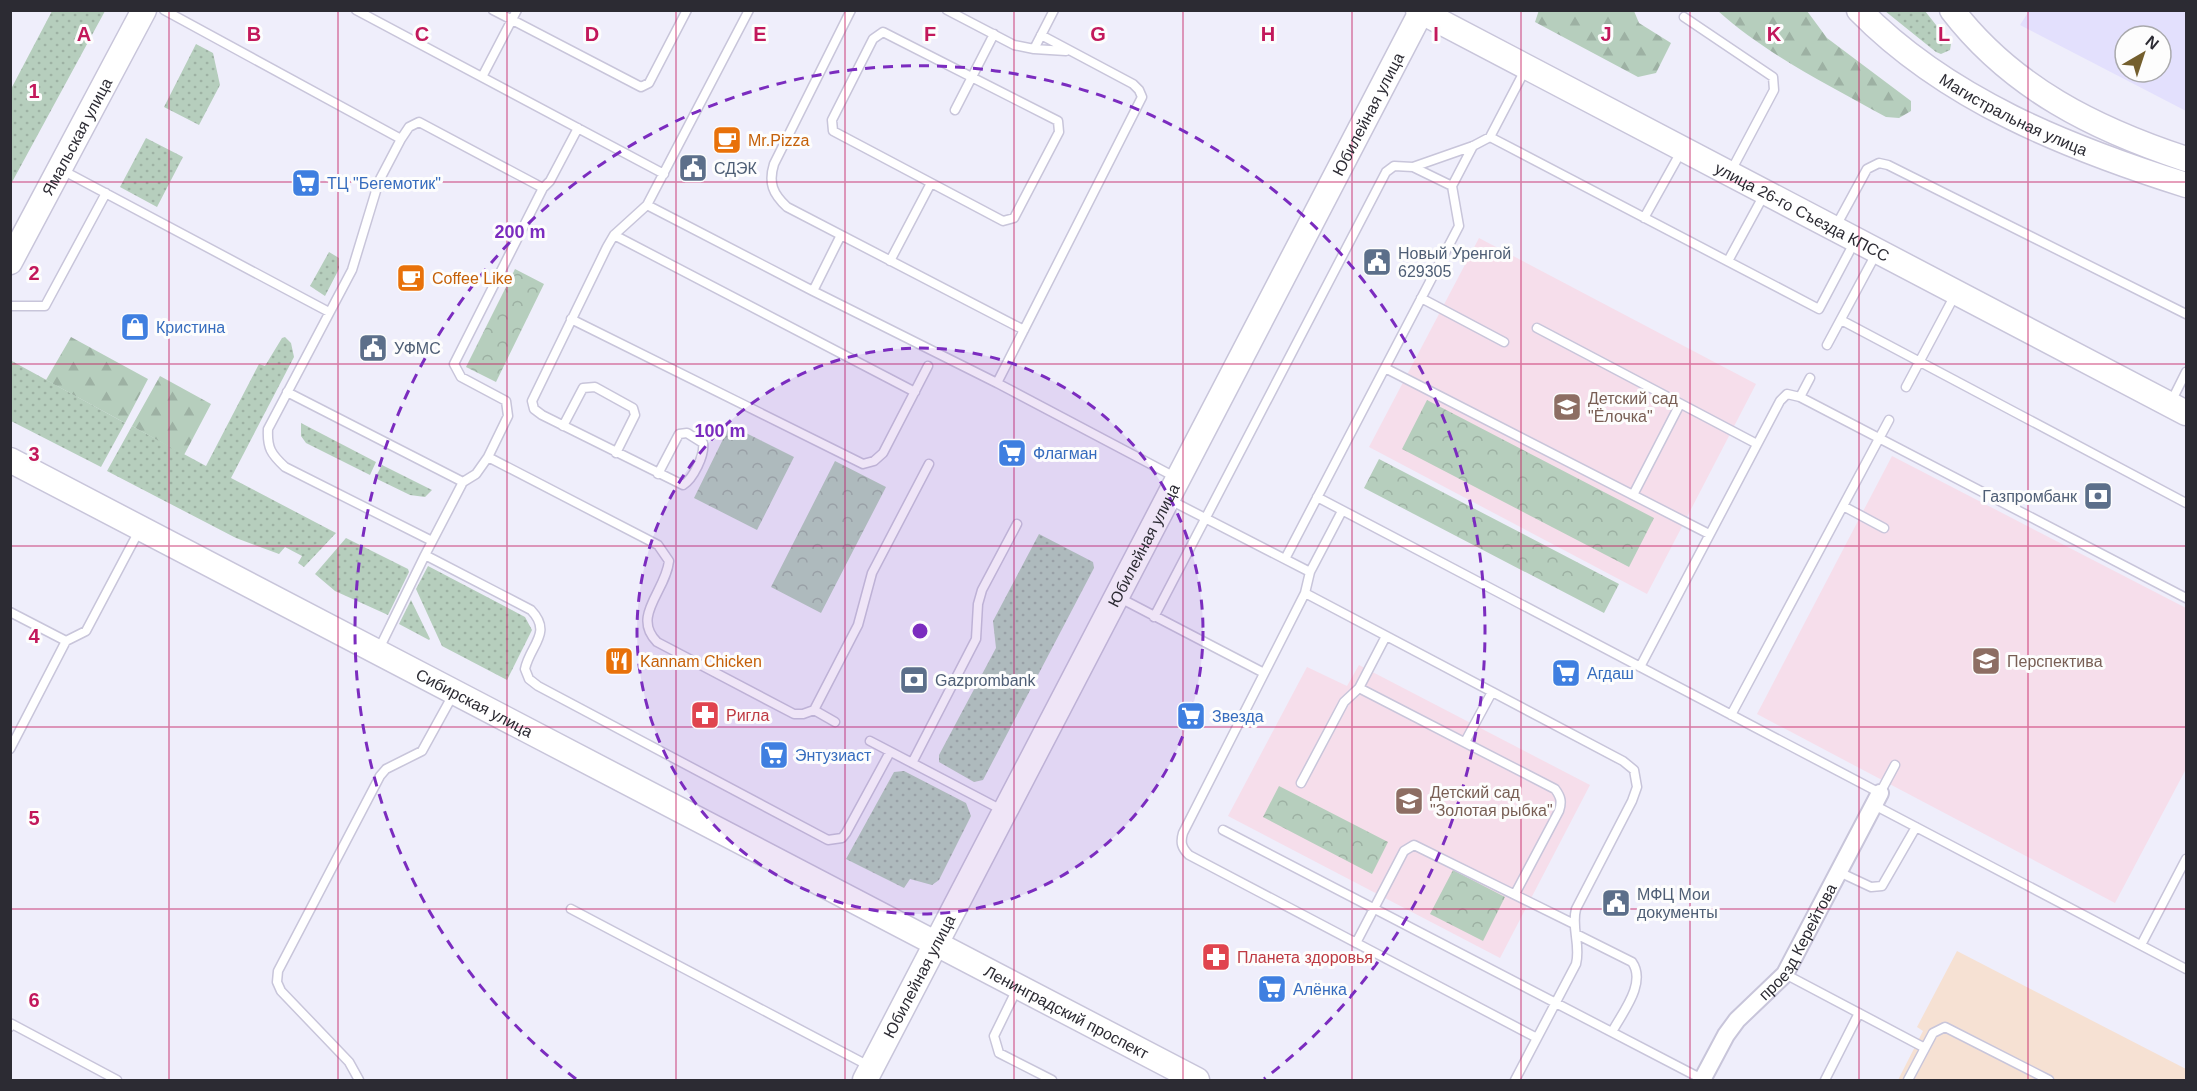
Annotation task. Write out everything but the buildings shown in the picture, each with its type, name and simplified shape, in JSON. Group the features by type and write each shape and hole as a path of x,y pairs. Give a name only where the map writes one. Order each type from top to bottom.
{"main road":[{"name":"Ямальская улица","path":"10,262 144,10"},
{"name":"Магистральная улица","path":"1859,10 1916,60 1984,103 2085,151 2187,185"},
{"name":"Магистральная улица","path":"1952,10 1980,45 2037,91 2105,128 2187,159"},
{"name":"улица 26-го Съезда КПСС","path":"1420,11 2178,409"},
{"name":"Юбилейная улица","path":"869,1074 1420,11"},
{"name":"Сибирская улица","path":"10,460 936,944"},
{"name":"Ленинградский проспект","path":"936,944 1197,1080"}],"street":[{"name":"проезд Керейтова","path":"1702,1080 1726,1035 1737,1020 1785,974 1877,799"}],"lane":[{"path":"164,10 401,139"},
{"path":"356,10 664,174"},
{"path":"493,10 641,87 649,83 687,10"},
{"path":"482,77 517,10"},
{"path":"658,474 679,434 687,433 703,443 703,451 687,482 678,484 658,474 616,453 563,426 534,409 532,401 614,235 647,205 749,10"},
{"path":"850,10 771,174 771,187 787,207 1024,330"},
{"path":"947,10 1014,45 1071,51"},
{"path":"1034,48 1054,10"},
{"path":"1684,17 1773,77 1774,90 1729,174"},
{"path":"883,32 1053,117 1060,126 1018,213 1009,221 1004,221 931,183 836,134 831,126 873,39 883,32"},
{"path":"955,110 994,34"},
{"path":"997,383 1142,97 1139,90 1132,84 1041,35"},
{"path":"1154,617 1386,172 1394,166 1413,167 1473,146 1490,137 1526,68"},
{"path":"432,541 285,467 273,456 267,445 268,429 352,270 379,181 409,127 418,122 543,188"},
{"path":"378,652 463,482 476,474 488,457 508,416 506,401 461,377 454,364 456,356 543,188 550,182 578,128"},
{"path":"1490,137 1819,309 1867,169 1879,163 2187,314"},
{"path":"1285,559 1459,226 1460,220 1452,186 1473,146"},
{"path":"1644,218 1682,149"},
{"path":"1413,167 1452,186"},
{"path":"60,169 329,312"},
{"path":"890,261 931,183"},
{"path":"1728,261 1765,192"},
{"path":"10,306 45,306 106,193"},
{"path":"647,205 997,383 1172,488 1206,518 1310,572"},
{"path":"614,235 915,392"},
{"path":"813,291 842,236"},
{"path":"1827,345 1877,251"},
{"path":"1906,387 1956,292"},
{"path":"1421,298 1504,342"},
{"path":"571,319 863,464 874,461 883,453 928,366"},
{"path":"1841,320 2187,503"},
{"path":"1537,328 1757,444"},
{"path":"1385,368 1709,534"},
{"path":"2178,409 2187,372"},
{"path":"1800,397 1810,378"},
{"path":"563,426 583,388 595,387 633,408 635,415 616,453"},
{"path":"287,392 463,482"},
{"path":"1640,667 1757,444 1783,397 1787,394 1800,397 2187,598"},
{"path":"1633,495 1680,404"},
{"path":"1731,715 1888,420"},
{"path":"488,457 665,551 669,561 668,572 645,624 649,634 657,642 794,714 814,710 858,625 872,573 929,465"},
{"path":"1317,497 1731,715 1877,799 1916,827 2187,969"},
{"path":"1843,506 1884,528"},
{"path":"1342,511 1310,572 1305,593 1183,833 1180,840 1183,849 1189,855 1537,1038"},
{"path":"912,763 976,639 978,604 982,590 1017,524"},
{"path":"10,749 66,641 86,631 141,528"},
{"path":"425,555 531,610 538,618 542,626 540,634 525,669 529,679 538,686 828,840 835,840 846,833 890,752"},
{"path":"1305,593 1623,761 1634,770 1637,787 1632,801 1576,909 1574,924 1579,953 1576,964 1515,1080"},
{"path":"1115,596 1264,673"},
{"path":"10,612 66,641"},
{"path":"1301,783 1344,702 1359,688 1386,636"},
{"path":"1359,688 1555,789 1560,795 1562,802 1559,811 1515,894"},
{"path":"359,1080 349,1062 282,991 277,982 278,971 380,776 386,769 422,751 454,692"},
{"path":"1465,742 1492,692"},
{"path":"814,710 835,722"},
{"path":"870,741 1004,812"},
{"path":"1877,799 1894,765"},
{"path":"1839,872 1871,887 1882,886 1916,827"},
{"path":"1223,830 1702,1080"},
{"path":"1356,943 1404,851 1414,845 1574,924"},
{"path":"2141,945 2187,859"},
{"path":"571,909 869,1074"},
{"path":"1576,934 1632,962 1636,968 1638,982 1612,1032"},
{"path":"1785,974 1925,1048"},
{"path":"1018,987 994,1036 999,1053 1052,1080"},
{"path":"1825,1080 1859,1014"},
{"path":"11,1025 117,1080"},
{"path":"1908,1080 1933,1033 1945,1027 2049,1080"}],"shaded area":[{"path":"2029,11 2186,11 2186,111 2134,84 2173,84 2173,24 2113,24 2113,73 2020,25"},
{"name":"Детский сад \"Ёлочка\"","path":"1479,238 1756,384 1647,594 1369,447"},
{"name":"Перспектива","path":"1892,456 2186,608 2186,769 2115,903 1757,714"},
{"name":"Детский сад \"Золотая рыбка\"","path":"1359,665 1590,785 1500,958 1228,816 1307,667 1347,686"},
{"path":"1957,951 2186,1069 2186,1080 1898,1080 1923,1031 1917,1027"}],"green space":[{"path":"1539,10 1634,11 1639,23 1671,43 1656,73 1638,77 1535,22"},
{"path":"52,11 105,11 11,184 11,89"},
{"path":"1718,11 1807,11 1827,38 1911,101 1911,111 1899,118 1886,117 1757,42"},
{"path":"1885,11 1925,11 1951,44 1950,50 1941,54 1936,52"},
{"path":"196,44 213,53 220,85 199,125 164,107"},
{"path":"146,138 183,157 157,207 120,187"},
{"path":"329,252 339,258 339,269 325,296 310,286"},
{"path":"515,269 544,284 496,382 466,367"},
{"path":"71,337 148,379 125,423 46,380"},
{"path":"285,337 291,343 294,357 231,478 336,533 304,567 298,563 302,556 285,547 279,554 236,538 107,471 132,426 206,466 259,364 265,366 282,338"},
{"path":"10,360 125,423 101,467 11,421"},
{"path":"160,376 211,404 184,455 132,426"},
{"path":"1427,400 1654,518 1629,567 1402,449"},
{"path":"301,423 376,462 370,475 306,443 301,436"},
{"path":"730,425 794,457 757,530 694,498"},
{"path":"1379,459 1619,584 1604,613 1364,488"},
{"path":"835,461 886,487 821,613 771,587"},
{"path":"382,465 432,490 425,497 410,495 375,478"},
{"path":"1039,534 1093,562 1094,568 983,780 974,782 939,762 939,755 996,648 993,621"},
{"path":"346,538 408,569 409,572 388,615 335,591 315,574"},
{"path":"428,566 525,617 532,630 507,680 442,646 416,589"},
{"path":"411,600 430,639 429,640 399,624"},
{"path":"904,771 966,803 971,816 939,880 932,885 910,879 904,888 846,859 894,772"},
{"path":"1279,786 1388,842 1372,874 1263,817"},
{"path":"1453,870 1505,897 1483,941 1430,914"}],"place":[{"name":"Mr.Pizza","path":"727,140"},
{"name":"СДЭК","path":"693,168"},
{"name":"ТЦ \"Бегемотик\"","path":"306,183"},
{"name":"Новый Уренгой 629305","path":"1377,262"},
{"name":"Coffee Like","path":"411,278"},
{"name":"Кристина","path":"135,327"},
{"name":"УФМС","path":"373,348"},
{"name":"Детский сад \"Ёлочка\"","path":"1567,407"},
{"name":"Флагман","path":"1012,453"},
{"name":"Газпромбанк","path":"2098,496"},
{"name":"Kannam Chicken","path":"619,661"},
{"name":"Перспектива","path":"1986,661"},
{"name":"Агдаш","path":"1566,673"},
{"name":"Gazprombank","path":"914,680"},
{"name":"Ригла","path":"705,715"},
{"name":"Звезда","path":"1191,716"},
{"name":"Энтузиаст","path":"774,755"},
{"name":"Детский сад \"Золотая рыбка\"","path":"1409,801"},
{"name":"МФЦ Мои документы","path":"1616,903"},
{"name":"Планета здоровья","path":"1216,957"},
{"name":"Алёнка","path":"1272,989"}]}
